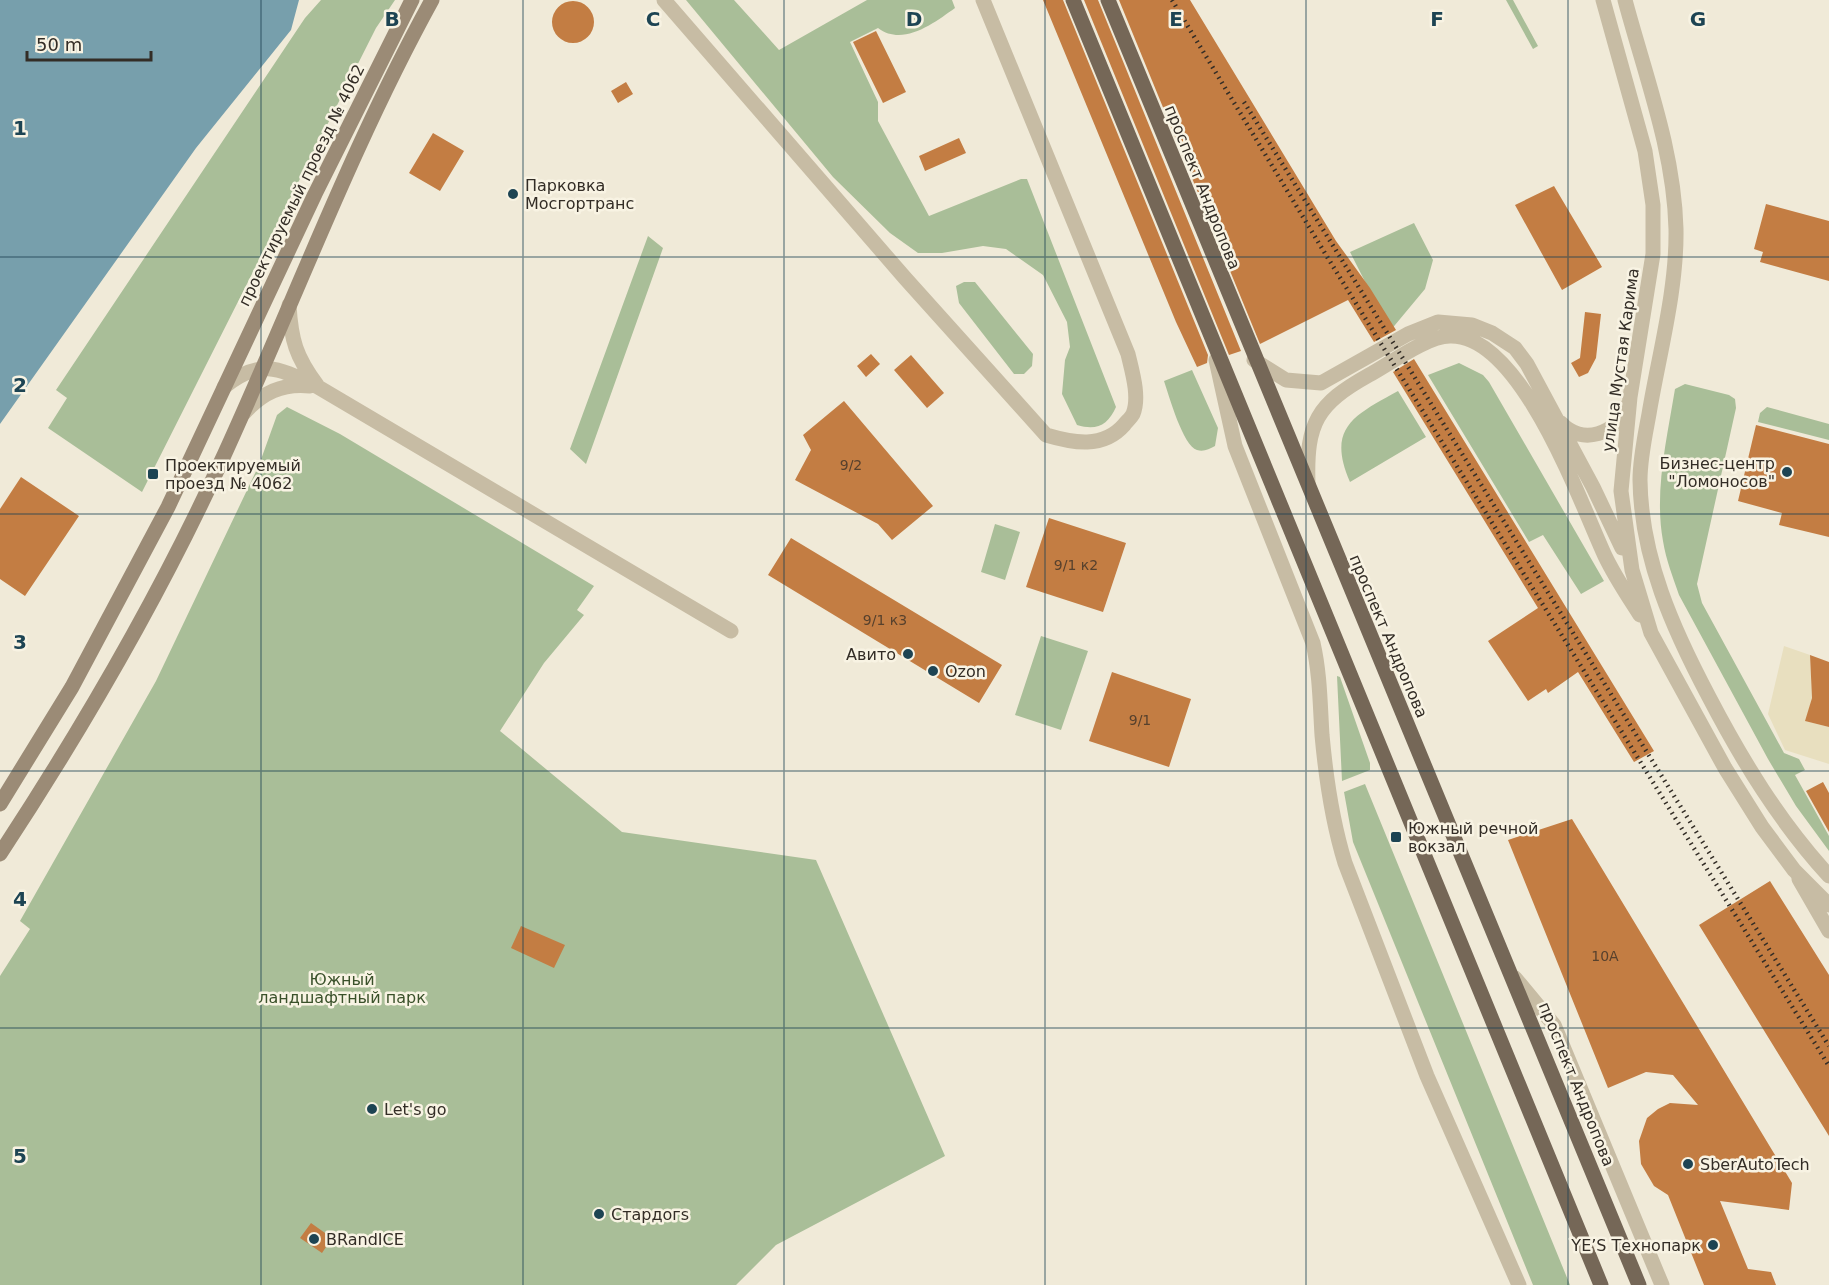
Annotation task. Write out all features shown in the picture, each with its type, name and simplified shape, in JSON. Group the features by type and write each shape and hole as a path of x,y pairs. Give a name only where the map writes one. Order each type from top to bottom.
{"main road":[{"name":"проектируемый проезд № 4062","path":"0,804 77,678 163,516 315,194 412,0"},
{"path":"0,854 97,702 167,573 243,414 289,305 392,79 432,0"},
{"path":"1073,0 1208,322 1601,1285"},
{"name":"проспект Андропова","path":"1108,0 1254,360 1513,975 1639,1285"}],"street":[{"path":"664,0 905,278 1046,435 1069,442 1098,442 1116,434 1133,414 1135,386 1128,354 982,0"},
{"name":"улица Мустая Карима","path":"1603,0 1645,151 1653,205 1653,254 1630,397 1622,503 1632,570 1651,633 1725,768 1762,827 1794,870 1829,931"},
{"path":"1624,0 1667,153 1676,231 1671,291 1640,480 1648,548 1656,581 1679,639 1742,760 1783,823 1829,876"},
{"path":"289,305 290,335 300,363 318,387"},
{"path":"1208,322 1235,446 1313,643 1320,672 1327,787 1334,828 1427,1076 1519,1285"},
{"path":"1254,360 1286,380 1321,383 1408,334 1438,322 1472,325 1492,333 1515,348 1557,418 1604,508 1632,570 1679,639"},
{"path":"1308,490 1306,450 1318,416 1328,402 1349,386 1436,338 1450,336 1468,338 1482,345 1510,369 1580,493 1606,558 1651,633"},
{"path":"224,387 237,376 261,368 278,368 318,387 731,631"},
{"path":"243,414 255,401 274,389 296,384 318,387"},
{"path":"1557,418 1568,431 1576,435 1595,435 1609,429 1619,420 1626,410 1630,397"},
{"path":"1580,493 1593,504 1604,508 1622,503 1640,480"},
{"path":"1794,870 1829,905"},
{"path":"1513,975 1554,1025 1662,1285"}],"green space":[{"path":"321,0 395,0 376,28 142,492 48,428 67,398 56,390 305,18"},
{"path":"686,0 734,0 779,50 867,0 952,0 955,8 918,31 898,35 878,28 850,42 878,102 878,121 929,216 1021,179 1027,179 1116,407 1109,418 1096,427 1077,425 1062,394 1065,360 1070,347 1067,322 1043,275 1006,249 983,246 942,253 918,253 890,233 833,177"},
{"path":"1506,0 1513,0 1538,46 1533,49"},
{"path":"1414,223 1433,260 1425,289 1390,331 1350,252"},
{"path":"648,236 663,248 586,464 570,449"},
{"path":"964,282 975,282 1033,354 1032,366 1024,374 1014,374 959,303 956,286"},
{"path":"1459,363 1483,375 1489,382 1604,581 1581,594 1543,535 1529,542 1428,375"},
{"path":"1192,370 1218,428 1215,446 1204,450 1197,450 1187,440 1177,420 1164,381"},
{"path":"1685,384 1729,395 1735,399 1736,408 1697,584 1702,603 1784,753 1799,759 1805,770 1795,775 1829,836 1829,851 1796,806 1768,759 1679,595 1668,562 1661,522 1661,484 1675,389"},
{"path":"1398,391 1426,437 1350,482 1343,463 1341,448 1343,435 1358,416"},
{"name":"Южный ландшафтный парк","path":"287,407 340,434 594,586 577,610 584,615 544,663 500,731 622,832 816,860 945,1156 776,1245 736,1285 0,1285 0,976 30,929 20,921 156,681 259,465 277,415"},
{"path":"1767,407 1829,424 1829,440 1758,422 1760,413"},
{"path":"995,524 1020,532 1005,580 981,572"},
{"path":"1041,636 1088,651 1061,730 1015,715"},
{"path":"1337,676 1340,677 1370,763 1370,770 1342,781"},
{"path":"1365,784 1570,1285 1533,1285 1353,842 1344,792"}],"shaded area":[{"path":"1784,646 1810,655 1812,698 1806,721 1829,727 1829,764 1785,750 1768,714"}],"water":[{"path":"0,0 299,0 291,30 196,148 0,424"}],"building":[{"path":"1043,0 1063,0 1208,355 1207,363 1197,367 1176,322"},
{"path":"1084,0 1098,0 1241,351 1229,355"},
{"path":"1119,0 1190,0 1336,241 1370,288 1396,330 1374,342 1348,300 1260,344"},
{"path":"573,1 588,7 594,22 588,37 573,43 558,37 552,22 558,7"},
{"path":"876,31 906,92 883,103 853,42"},
{"path":"626,82 633,94 618,103 611,91"},
{"path":"433,133 464,151 440,191 409,173"},
{"path":"959,138 966,153 925,171 919,156"},
{"path":"1554,186 1602,267 1562,290 1515,205"},
{"path":"1766,204 1829,221 1829,281 1760,262 1763,252 1754,249"},
{"path":"1585,312 1601,314 1596,358 1588,373 1579,377 1571,363 1580,358"},
{"path":"871,354 880,364 866,377 857,366"},
{"path":"911,355 944,393 927,408 894,370"},
{"path":"1414,359 1654,751 1634,762 1578,672 1548,693 1546,689 1528,701 1488,641 1538,608 1393,372"},
{"path":"844,401 933,506 892,540 878,524 795,480 811,450 803,435"},
{"name":"Бизнес-центр \"Ломоносов\"","path":"1756,425 1829,444 1829,537 1779,525 1782,513 1738,501"},
{"path":"21,477 79,516 25,596 0,579 0,509"},
{"path":"1049,518 1126,543 1103,612 1026,587"},
{"path":"791,538 1002,665 979,703 768,575"},
{"path":"1810,655 1829,662 1829,727 1805,721 1812,698"},
{"path":"1112,672 1191,699 1169,767 1089,741"},
{"path":"1823,782 1829,793 1829,832 1806,791"},
{"path":"1572,819 1792,1183 1789,1210 1720,1201 1748,1269 1771,1272 1776,1285 1704,1285 1668,1195 1654,1186 1641,1164 1639,1141 1647,1118 1670,1103 1698,1105 1673,1075 1646,1072 1608,1088 1508,840"},
{"path":"1770,881 1829,975 1829,1136 1699,925"},
{"path":"521,926 565,945 554,968 511,948"},
{"path":"311,1223 332,1238 322,1253 300,1238"}],"railway":[{"path":"1172,0 1326,255 1829,1066"},
{"path":"1244,102 1829,1046"}],"place":[{"name":"Парковка Мосгортранс","path":"513,194"},
{"name":"Бизнес-центр \"Ломоносов\"","path":"1787,472"},
{"name":"Проектируемый проезд № 4062","path":"153,474"},
{"name":"Авито","path":"908,654"},
{"name":"Ozon","path":"933,671"},
{"name":"Южный речной вокзал","path":"1396,837"},
{"name":"Let's go","path":"372,1109"},
{"name":"SberAutoTech","path":"1688,1164"},
{"name":"Стардогs","path":"599,1214"},
{"name":"BRandICE","path":"314,1239"},
{"name":"YE’S Технопарк","path":"1713,1245"}]}
